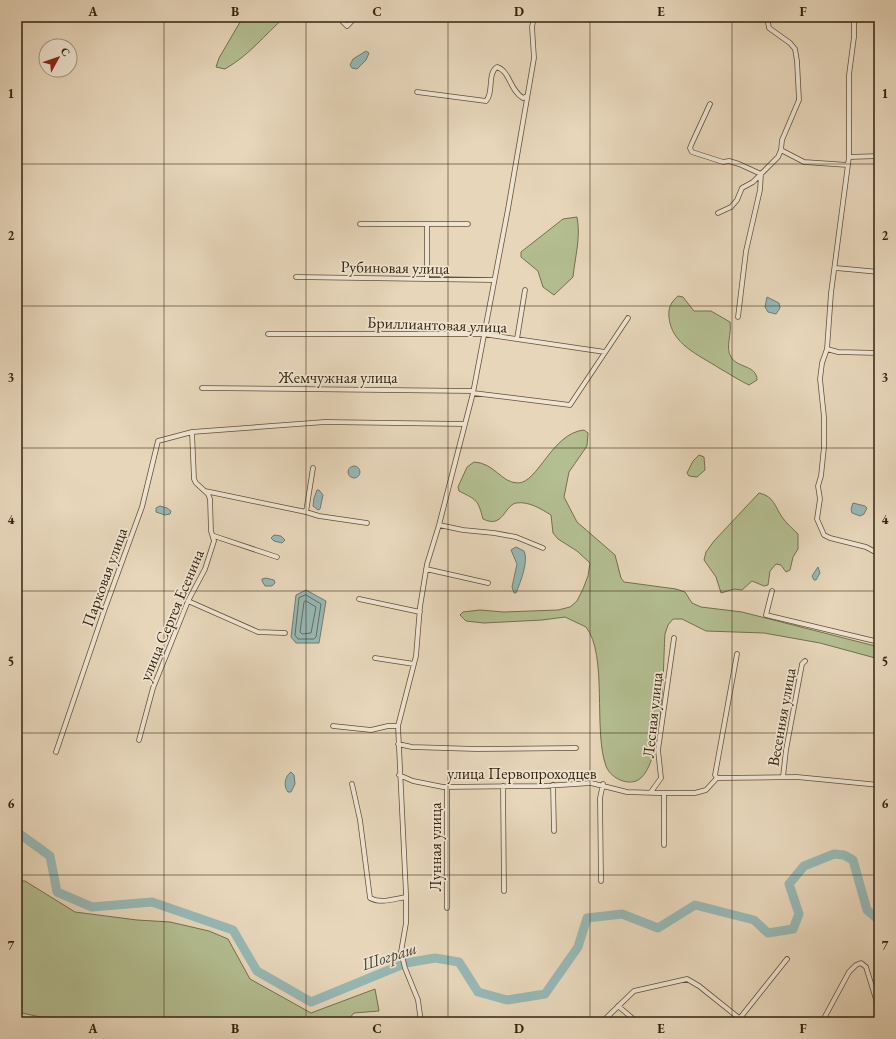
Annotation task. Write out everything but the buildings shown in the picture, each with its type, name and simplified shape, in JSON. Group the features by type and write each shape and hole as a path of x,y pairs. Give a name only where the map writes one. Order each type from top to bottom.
{"street":[{"path":"339,18 347,26 356,17"},
{"path":"421,1022 418,1000 402,960 401,952 406,923 406,897 399,775 398,726 414,664 426,569 473,392 534,58 532,27 534,17"},
{"path":"718,213 731,207 737,200 742,188 753,182 778,157 781,150 782,140 799,100 795,49 790,43 769,28 767,17"},
{"path":"854,17 854,37 850,75 849,157 836,268 831,293 827,349 822,362 820,379 824,418 821,476 818,486 820,499 817,519 824,535 837,541 866,548 879,554"},
{"path":"417,92 486,101 489,97 493,72 498,67 502,70 514,92 523,98 527,96"},
{"path":"710,104 690,148 692,152 722,162 729,161 739,164 761,174"},
{"path":"781,150 804,162 848,164"},
{"path":"849,157 879,156"},
{"path":"738,317 746,251 760,190 761,174"},
{"path":"360,224 468,224"},
{"path":"427,225 427,279"},
{"path":"836,268 879,272"},
{"name":"Рубиновая улица","path":"296,277 494,280"},
{"path":"517,339 525,290"},
{"name":"Жемчужная улица","path":"202,388 473,392 570,405 628,318"},
{"name":"Бриллиантовая улица","path":"268,334 484,334 605,352"},
{"path":"827,349 838,352 879,353"},
{"name":"Парковая улица","path":"56,752 142,507 156,444 161,439 192,432 325,422 465,424"},
{"name":"улица Сергея Есенина","path":"139,740 153,688 188,601 209,558 214,541 210,499 194,479 192,432"},
{"path":"306,512 313,468"},
{"path":"205,491 319,516 367,523"},
{"path":"439,524 464,530 516,537 543,548"},
{"path":"214,536 277,557"},
{"path":"426,569 488,583"},
{"path":"772,591 766,615 879,642"},
{"path":"359,599 420,612"},
{"path":"188,601 258,632 285,633"},
{"name":"Лесная улица","path":"651,792 661,778 658,750 674,638"},
{"path":"737,654 715,775 717,778 797,776 879,785"},
{"path":"375,658 414,664"},
{"name":"Весенняя улица","path":"783,777 802,664 805,661"},
{"path":"333,726 372,730 388,726 398,726"},
{"path":"398,744 412,747 476,749 576,748"},
{"name":"улица Первопроходцев","path":"399,775 424,784 447,786 553,786 591,783 603,784 627,792 664,793 696,793 706,790 717,778"},
{"path":"352,784 360,820 370,898 376,901 384,901 406,897"},
{"path":"601,881 600,798 603,784"},
{"name":"Лунная улица","path":"447,786 447,908"},
{"path":"503,786 504,891"},
{"path":"553,786 554,831"},
{"path":"664,793 664,845"},
{"path":"740,1018 787,959"},
{"path":"822,1022 850,972 856,966 861,964 866,967 879,1009"},
{"path":"602,1022 639,988 687,979 700,986 744,1022"},
{"path":"618,1006 637,1022"}],"green space":[{"path":"243,17 285,17 250,51 234,63 225,69 216,67 219,58"},
{"path":"577,217 578,240 573,277 554,295 543,287 538,271 521,257 521,252 563,219"},
{"path":"678,296 683,297 694,311 711,311 730,322 729,353 734,361 754,372 757,380 749,385 719,368 680,342 671,326 669,317 670,305"},
{"path":"584,430 588,433 587,446 569,472 564,497 577,522 615,555 621,578 624,582 676,589 685,592 692,603 701,607 742,612 879,647 879,659 820,643 764,633 706,631 682,619 673,619 668,625 665,634 660,714 652,758 645,773 636,781 627,782 614,777 606,766 602,751 597,655 593,640 586,627 565,617 542,620 484,623 466,621 460,615 463,612 480,610 504,612 558,610 570,607 577,601 588,576 590,563 577,551 558,539 553,533 551,515 530,504 516,503 495,521 483,519 476,501 470,496 459,491 458,487 467,467 474,462 481,463 493,469 512,482 518,483 525,481 563,440 573,433"},
{"path":"699,455 704,457 705,470 697,477 689,476 687,473 693,461"},
{"path":"759,493 764,494 774,502 784,519 798,534 798,549 793,557 790,570 786,572 781,565 776,564 770,571 768,585 764,586 752,581 742,590 734,589 721,593 716,577 704,560 706,552 714,541"},
{"path":"17,881 25,881 75,912 137,920 170,922 209,931 228,939 250,979 311,1013 375,989 379,1011 354,1013 346,1022 64,1022 17,1012"}],"water":[{"path":"366,51 369,53 366,60 357,69 352,68 350,65 353,59"},
{"path":"767,297 779,303 780,308 776,314 768,312 765,307"},
{"path":"352,466 356,466 360,472 356,478 352,478 348,474 348,470"},
{"path":"317,490 319,490 323,495 320,509 318,510 313,506"},
{"path":"853,503 865,506 867,508 864,514 860,516 852,513 851,509"},
{"path":"160,506 171,511 170,514 165,515 156,512 156,508"},
{"path":"274,535 281,536 285,540 282,543 274,541 271,538"},
{"path":"516,547 524,551 525,560 520,584 516,593 514,593 512,587 517,564 511,550"},
{"path":"818,567 820,573 816,580 814,580 812,576"},
{"path":"266,578 274,580 275,583 272,586 265,586 262,579"},
{"path":"306,590 326,601 319,643 296,643 291,637 296,595"},
{"path":"291,772 294,775 295,784 291,792 288,792 286,790 285,781"}],"waterway":[{"name":"Шограш","path":"17,832 50,856 57,892 92,907 152,902 233,930 257,971 311,1002 406,963 435,958 459,962 478,992 507,1000 545,994 578,947 587,918 622,914 658,928 695,905 754,920 768,933 793,929 799,914 789,884 804,866 834,854 844,855 853,860 867,910 879,920"}]}
